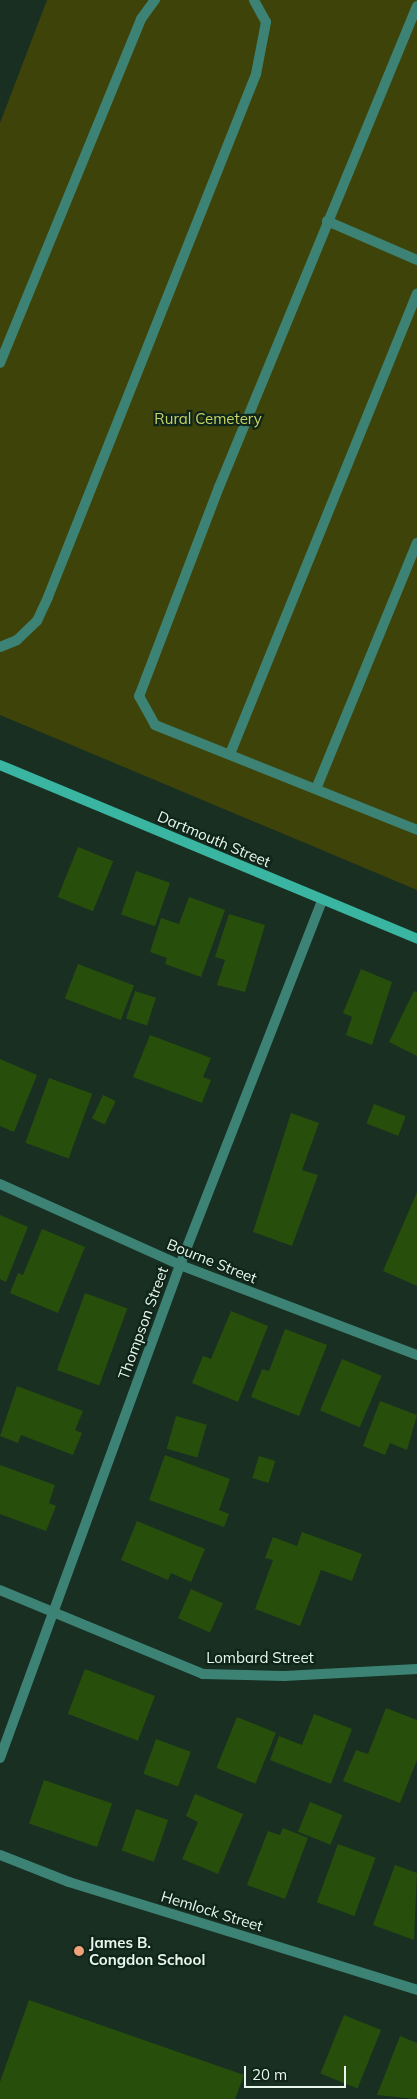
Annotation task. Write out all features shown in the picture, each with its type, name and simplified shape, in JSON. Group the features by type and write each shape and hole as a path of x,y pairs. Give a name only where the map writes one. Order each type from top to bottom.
{"main road":[{"name":"Dartmouth Street","path":"0,765 417,938"}],"street":[{"path":"0,363 141,20 155,0"},
{"path":"0,647 16,640 37,621 48,597 256,74 266,22 254,0"},
{"path":"417,6 327,221 139,696 155,724 417,830"},
{"path":"327,221 417,260"},
{"path":"230,754 417,293"},
{"path":"316,789 417,543"},
{"name":"Thompson Street","path":"0,1758 55,1612 180,1265 322,900"},
{"name":"Bourne Street","path":"0,1184 180,1265 417,1355"},
{"name":"Lombard Street","path":"0,1590 203,1674 284,1676 417,1669"},
{"name":"Hemlock Street","path":"0,1855 69,1882 417,1990"}],"green space":[{"name":"Rural Cemetery","path":"47,0 417,0 417,890 0,715 0,123"}],"building":[{"path":"78,847 113,861 93,911 58,897"},
{"path":"136,871 170,883 155,926 121,914"},
{"path":"189,897 225,910 201,977 165,964 167,958 150,952 161,918 179,924"},
{"path":"229,914 265,925 245,992 217,985 225,960 215,957"},
{"path":"78,964 134,986 121,1020 65,999"},
{"path":"361,969 392,982 372,1045 346,1035 352,1017 343,1013"},
{"path":"135,991 156,998 147,1025 126,1019"},
{"path":"414,991 417,992 417,1056 389,1042"},
{"path":"150,1035 211,1058 203,1077 211,1080 202,1103 133,1077"},
{"path":"0,1059 37,1075 14,1132 0,1126"},
{"path":"49,1078 92,1094 69,1159 25,1143"},
{"path":"103,1095 116,1101 105,1124 92,1119"},
{"path":"374,1104 406,1116 398,1136 366,1124"},
{"path":"291,1113 319,1123 302,1170 318,1175 292,1246 253,1232"},
{"path":"417,1192 417,1286 383,1271"},
{"path":"0,1215 28,1227 6,1282 0,1279"},
{"path":"42,1229 85,1247 58,1313 10,1293 18,1273 23,1275"},
{"path":"85,1293 127,1308 99,1385 57,1370"},
{"path":"231,1311 268,1326 238,1402 192,1383 203,1356 211,1359"},
{"path":"285,1329 327,1345 299,1416 251,1397 262,1369 269,1371"},
{"path":"342,1359 382,1376 360,1427 320,1411"},
{"path":"17,1386 83,1411 75,1430 82,1433 73,1455 21,1435 18,1443 0,1436"},
{"path":"380,1401 417,1415 407,1450 390,1443 385,1455 363,1446"},
{"path":"176,1416 207,1425 197,1458 167,1449"},
{"path":"165,1455 230,1479 219,1510 229,1514 224,1527 149,1500"},
{"path":"259,1456 275,1461 269,1483 252,1478"},
{"path":"0,1465 55,1485 49,1503 56,1506 46,1531 0,1514"},
{"path":"137,1521 205,1549 191,1582 171,1573 168,1580 121,1560"},
{"path":"302,1532 362,1554 352,1581 321,1570 300,1626 255,1609 273,1560 265,1558 273,1537 297,1546"},
{"path":"191,1589 223,1603 210,1632 178,1618"},
{"path":"85,1669 155,1696 138,1741 68,1714"},
{"path":"386,1708 417,1720 417,1760 400,1803 343,1781 356,1750 368,1754"},
{"path":"314,1714 352,1729 331,1784 270,1760 279,1736 302,1745"},
{"path":"237,1717 276,1733 255,1784 216,1768"},
{"path":"156,1739 191,1752 178,1786 143,1774"},
{"path":"44,1780 112,1803 97,1847 29,1823"},
{"path":"195,1794 243,1814 218,1874 182,1859 198,1822 186,1816"},
{"path":"310,1802 342,1815 330,1845 298,1832"},
{"path":"136,1809 168,1820 154,1862 122,1851"},
{"path":"283,1828 308,1838 285,1899 247,1885 268,1831 280,1835"},
{"path":"338,1844 376,1858 354,1916 317,1902"},
{"path":"395,1865 417,1873 414,1940 373,1925"},
{"path":"29,2000 244,2075 235,2099 0,2099 0,2082"},
{"path":"344,2015 381,2030 357,2088 320,2073"},
{"path":"400,2036 417,2043 417,2099 377,2095"}],"place":[{"name":"James B. Congdon School","path":"79,1951"}]}
